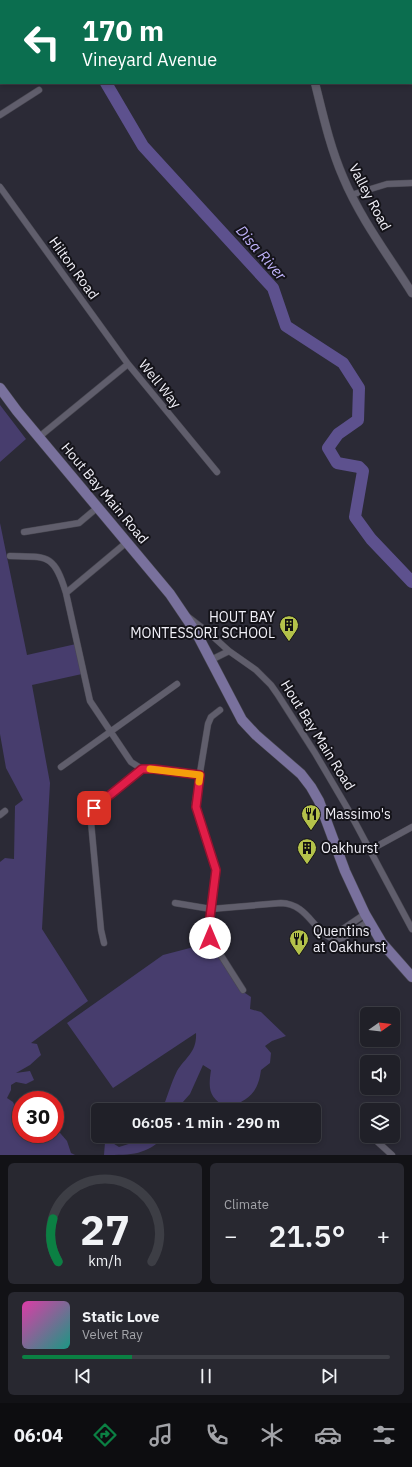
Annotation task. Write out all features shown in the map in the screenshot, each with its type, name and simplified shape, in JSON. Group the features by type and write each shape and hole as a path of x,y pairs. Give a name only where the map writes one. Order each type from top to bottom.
{"main road":[{"name":"Hout Bay Main Road","path":"0,388 39,437 128,542 186,615 242,720 256,736 301,774 311,787 319,801 345,871 367,917 388,950 412,977"}],"street":[{"name":"Valley Road","path":"315,84 332,145 351,195 412,293"},
{"path":"0,116 39,90"},
{"path":"351,195 371,187 387,184 412,183"},
{"name":"Hilton Road","path":"0,187 128,364"},
{"name":"Well Way","path":"39,437 128,364 217,472"},
{"path":"24,532 79,523 98,507"},
{"path":"66,593 128,542"},
{"path":"10,556 40,556 49,559 59,571 66,593 90,702 132,762 142,769 154,769 200,775"},
{"name":"Hout Bay Main Road","path":"186,615 229,651 249,665 271,685 315,753 412,928"},
{"path":"211,660 229,651"},
{"path":"61,767 177,684"},
{"path":"220,710 211,717 208,724 196,807 216,870 208,936 243,990"},
{"path":"104,943 97,896 91,822 92,810 98,803 142,769"},
{"path":"370,850 412,827"},
{"path":"175,903 211,909 286,903 299,907 323,932 340,931 367,917"},
{"path":"379,1143 392,1155"}],"shaded area":[{"path":"0,405 26,439 0,462"},
{"path":"0,523 27,655 76,644 82,674 32,685 50,783 42,929 88,1001 31,1043 37,1044 41,1055 30,1065 16,1073 30,1071 34,1080 26,1084 16,1082 11,1085 11,1090 7,1098 12,1101 12,1143 64,1143 64,1138 67,1141 71,1153 75,1155 0,1155 0,862 5,858 14,859 15,806 23,800 6,768 0,734"},
{"path":"213,942 245,993 251,997 250,1009 261,1012 286,1036 272,1041 265,1046 271,1053 270,1063 261,1070 258,1085 247,1099 239,1103 220,1103 211,1092 211,1070 203,1065 190,1094 182,1103 165,1103 177,1071 193,1050 196,1040 196,1033 113,1088 67,1023 163,955"},
{"path":"105,1143 113,1143 119,1147 132,1143 157,1143 152,1147 138,1153 104,1155"}],"waterway":[{"name":"Disa River","path":"107,84 143,146 273,288 286,326 343,363 359,388 358,420 338,434 328,448 337,463 359,467 363,471 355,517 371,539 412,582"}],"slow traffic":[{"path":"150,769 200,775 199,782"}],"place":[{"name":"HOUT BAY MONTESSORI SCHOOL","path":"289,642"},
{"name":"Massimo's","path":"311,831"},
{"name":"Oakhurst","path":"307,865"},
{"name":"Quentins at Oakhurst","path":"299,956"}],"route":[{"path":"94,808 98,803 142,769 154,769 200,775 195,802 216,870 208,933 210,938"}]}
